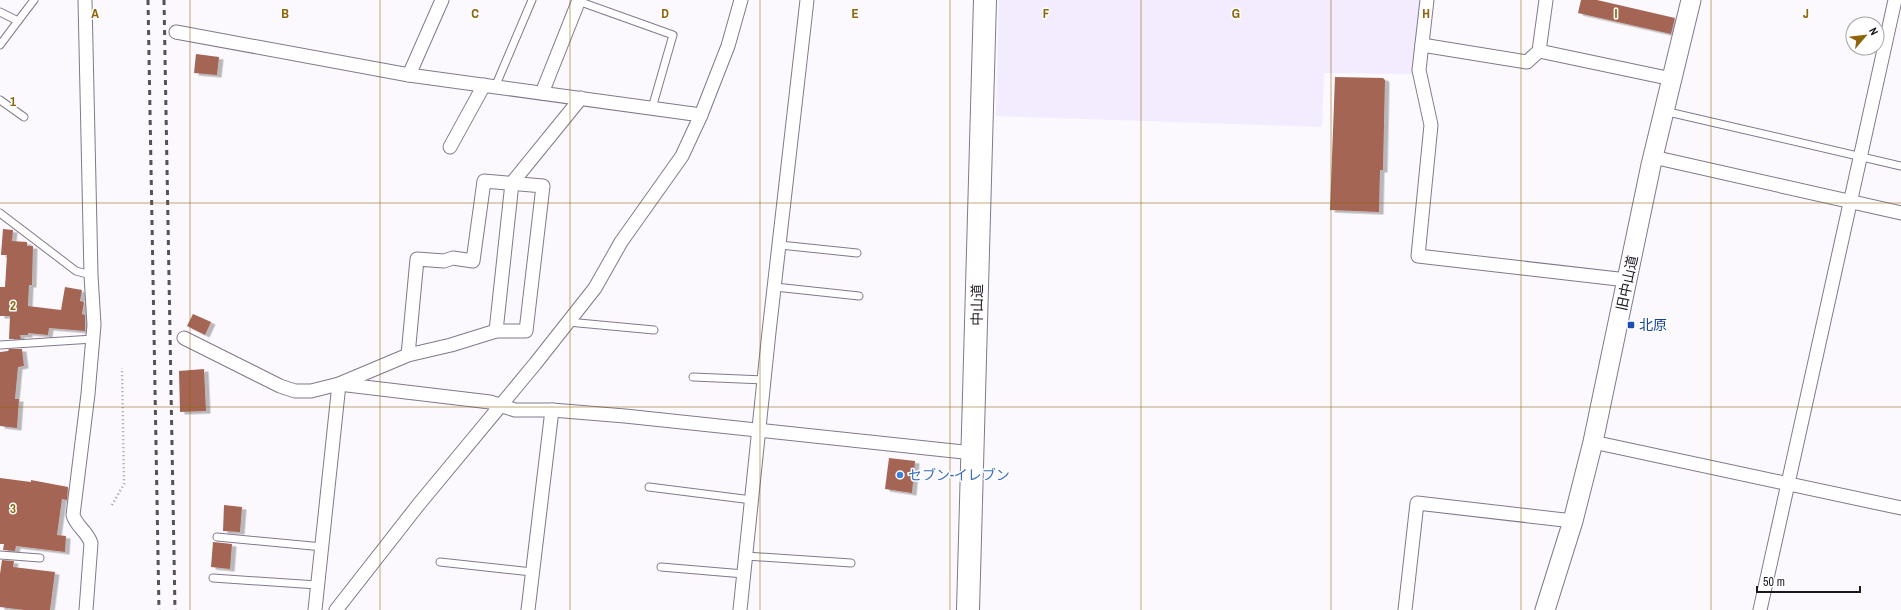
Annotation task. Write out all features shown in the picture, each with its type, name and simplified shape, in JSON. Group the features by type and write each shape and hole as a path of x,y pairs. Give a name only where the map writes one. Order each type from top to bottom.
{"highway":[{"name":"中山道","path":"968,610 985,0"}],"main road":[{"name":"旧中山道","path":"1545,610 1573,521 1593,442 1653,157 1691,0"}],"street":[{"path":"85,0 91,275 94,310 93,339 73,515 75,522 88,535 91,542 86,610"},
{"path":"409,75 442,0"},
{"path":"542,93 578,0"},
{"path":"336,610 419,504 595,288 621,242 682,156 701,115 728,46 741,0"},
{"path":"740,610 807,0"},
{"path":"1428,0 1419,70 1431,125 1418,256 1627,280"},
{"path":"1422,45 1527,62 1539,51 1546,0"},
{"path":"1760,610 1895,0"},
{"path":"176,32 409,75 701,115"},
{"path":"1539,51 1672,79"},
{"path":"450,147 490,86"},
{"path":"496,330 512,183 581,98"},
{"path":"1653,157 1901,213"},
{"path":"184,338 280,386 295,391 311,391 339,384 408,355 451,345 496,330 526,331 543,186 484,181 473,261 453,258 444,261 417,259 408,355"},
{"path":"339,384 490,402 515,410 552,410 973,453"},
{"path":"315,610 339,384"},
{"path":"528,610 552,410"},
{"path":"1593,442 1901,508"},
{"path":"1405,610 1417,503 1573,521"}],"lane":[{"path":"0,45 34,0"},
{"path":"490,86 532,0"},
{"path":"578,0 673,35 652,108"},
{"path":"0,12 18,21"},
{"path":"0,100 24,117"},
{"path":"1664,111 1901,166"},
{"path":"0,213 76,271 91,275"},
{"path":"780,245 857,254"},
{"path":"775,287 859,296"},
{"path":"568,322 654,330"},
{"path":"0,345 93,339"},
{"path":"693,377 765,380"},
{"path":"649,487 752,500"},
{"path":"217,537 323,546"},
{"path":"0,555 40,558"},
{"path":"746,556 851,563"},
{"path":"440,562 532,572"},
{"path":"661,567 744,574"},
{"path":"213,578 318,585"}],"path":[{"path":"112,505 124,484 122,368"}],"shaded area":[{"path":"999,0 1422,0 1412,74 1324,73 1322,127 996,116"}],"building":[{"path":"1581,0 1597,0 1675,18 1671,34 1578,13"},
{"path":"196,54 219,57 217,75 194,73"},
{"path":"1335,77 1383,78 1385,80 1383,170 1380,170 1379,212 1330,210"},
{"path":"3,229 13,230 12,241 27,242 27,246 33,246 32,285 29,285 28,306 61,310 65,287 82,290 80,301 84,302 82,314 85,315 85,331 49,328 48,335 28,333 28,335 20,335 21,339 9,339 10,316 0,316 0,287 5,287 7,255 1,255"},
{"path":"193,314 211,322 205,335 187,326"},
{"path":"9,349 22,349 24,366 18,367 15,399 19,399 17,428 0,426 0,352 8,351"},
{"path":"204,369 206,411 180,412 179,371"},
{"name":"セブン-イレブン","path":"889,458 915,461 912,493 885,489"},
{"path":"0,478 31,482 31,480 68,487 67,500 62,499 57,535 66,536 65,552 16,546 15,551 3,550 4,544 0,544"},
{"path":"224,505 242,507 240,532 223,531"},
{"path":"213,542 232,544 230,569 211,567"},
{"path":"2,560 14,561 13,567 55,572 50,610 24,610 0,607 0,574"}],"railway":[{"path":"148,0 159,610"},
{"path":"164,0 175,610"}],"place":[{"name":"北原","path":"1631,325"},
{"name":"セブン-イレブン","path":"900,475"}]}
